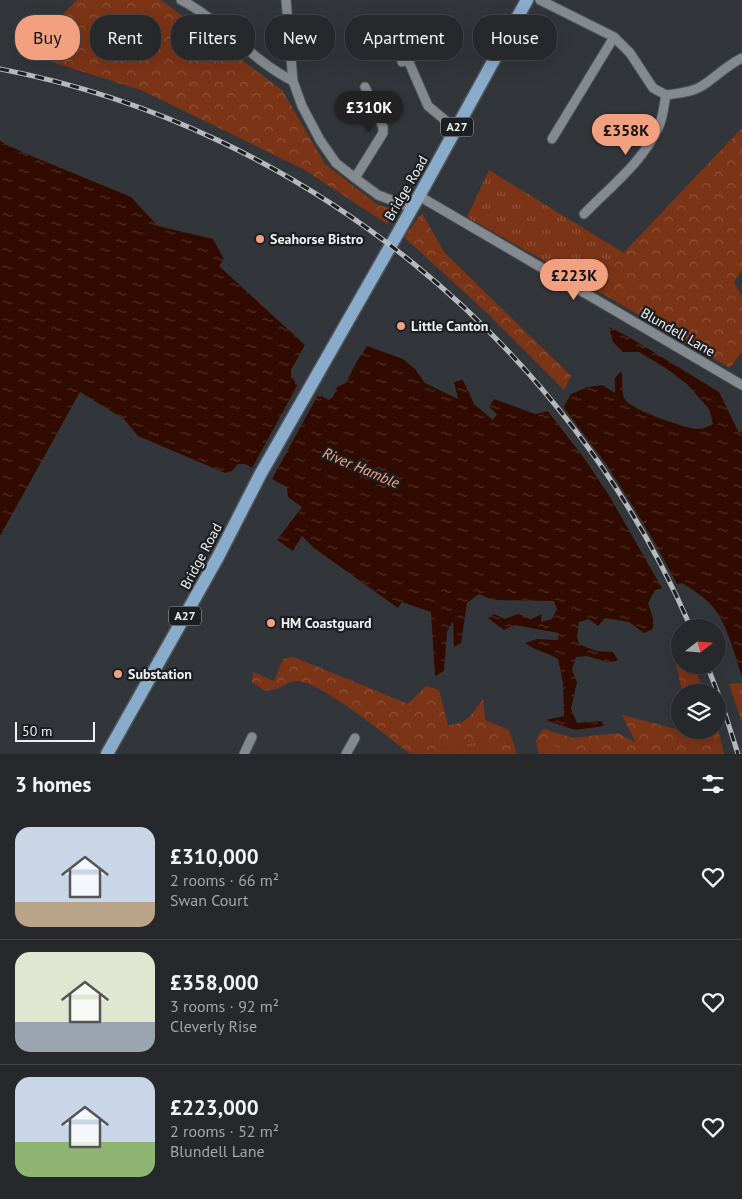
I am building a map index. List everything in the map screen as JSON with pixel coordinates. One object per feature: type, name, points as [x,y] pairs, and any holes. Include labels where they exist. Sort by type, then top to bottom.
[{"type":"main road","name":"Bridge Road","points":[[107,754],[218,557],[260,476],[419,196],[527,0]]},
{"type":"street","points":[[181,0],[200,10],[275,72],[293,80]]},
{"type":"street","points":[[286,0],[293,80],[302,106],[320,140],[336,163],[355,178],[378,195],[412,208]]},
{"type":"street","points":[[540,0],[614,37],[630,53],[653,88],[666,95],[692,91],[742,58]]},
{"type":"street","points":[[552,139],[614,37]]},
{"type":"street","points":[[409,60],[428,106],[456,129]]},
{"type":"street","points":[[355,178],[383,133],[383,128],[365,87]]},
{"type":"street","points":[[584,214],[642,155],[660,124],[666,95]]},
{"type":"street","name":"Blundell Lane","points":[[419,196],[742,385]]},
{"type":"street","points":[[244,754],[252,738]]},
{"type":"street","points":[[346,754],[356,738]]},
{"type":"green space","points":[[77,0],[161,0],[181,15],[171,15],[171,60],[242,60],[282,90],[325,164],[378,205],[396,210],[387,224],[303,169],[141,90],[45,60],[80,60],[80,15],[62,15]]},
{"type":"green space","points":[[742,128],[742,270],[734,282],[742,297],[742,351],[730,368],[591,287]]},
{"type":"green space","points":[[489,170],[624,253],[591,287],[467,217]]},
{"type":"green space","points":[[422,213],[444,252],[571,376],[564,390],[486,312],[404,237]]},
{"type":"green space","points":[[294,657],[408,704],[426,686],[439,690],[448,725],[465,720],[473,713],[483,699],[485,720],[509,730],[517,754],[485,754],[486,741],[409,753],[354,711],[322,690],[294,681],[276,689],[265,691],[252,682],[253,672],[274,681],[283,659]]},
{"type":"green space","points":[[678,674],[697,674],[701,684],[680,684]]},
{"type":"green space","points":[[742,683],[742,723],[729,684]]},
{"type":"green space","points":[[622,715],[671,728],[671,739],[720,739],[724,754],[578,754],[536,740],[543,729],[573,738],[618,733],[636,743]]},
{"type":"green space","points":[[536,740],[578,754],[539,754]]},
{"type":"green space","points":[[486,741],[485,754],[409,754],[409,753]]},
{"type":"water","name":"River Hamble","points":[[0,141],[131,197],[158,226],[213,239],[224,259],[219,266],[305,345],[291,370],[291,377],[295,384],[320,397],[329,400],[333,397],[337,387],[346,383],[367,346],[403,359],[415,369],[425,383],[458,399],[454,382],[463,380],[474,404],[493,420],[497,414],[489,407],[494,399],[535,414],[563,408],[571,394],[588,387],[602,385],[615,393],[615,378],[621,371],[623,395],[631,405],[683,426],[698,429],[713,424],[709,409],[687,384],[639,352],[623,352],[613,342],[609,327],[629,337],[719,392],[739,433],[742,431],[742,676],[726,629],[726,619],[721,619],[706,600],[682,583],[655,590],[648,603],[653,618],[653,629],[644,633],[629,622],[605,618],[598,626],[589,619],[579,622],[577,636],[579,644],[596,651],[613,652],[618,660],[611,663],[587,656],[576,657],[572,670],[577,682],[571,709],[577,723],[601,721],[604,726],[575,730],[546,720],[564,716],[563,683],[558,659],[525,643],[537,639],[558,640],[559,633],[514,625],[504,630],[488,618],[494,614],[505,619],[518,614],[531,619],[542,614],[541,622],[552,619],[557,609],[554,601],[493,600],[479,594],[467,603],[461,643],[454,647],[453,621],[447,632],[444,671],[435,676],[431,612],[402,602],[398,608],[314,548],[302,536],[293,551],[277,540],[302,507],[288,497],[287,488],[245,464],[238,464],[232,471],[225,473],[138,436],[124,419],[80,392],[0,536]]},
{"type":"pier","points":[[298,384],[318,395],[271,481],[251,470]]},
{"type":"pier","points":[[562,405],[606,464],[631,503],[678,586],[663,590],[610,497],[584,458],[546,409]]},
{"type":"railway","points":[[0,69],[112,98],[219,141],[320,196],[414,264],[499,342],[574,429],[639,525],[686,619]]},
{"type":"railway","points":[[710,674],[738,754]]},
{"type":"place","name":"Seahorse Bistro","points":[[260,239]]},
{"type":"place","name":"Little Canton","points":[[401,326]]},
{"type":"place","name":"HM Coastguard","points":[[271,623]]},
{"type":"place","name":"Substation","points":[[118,674]]}]
